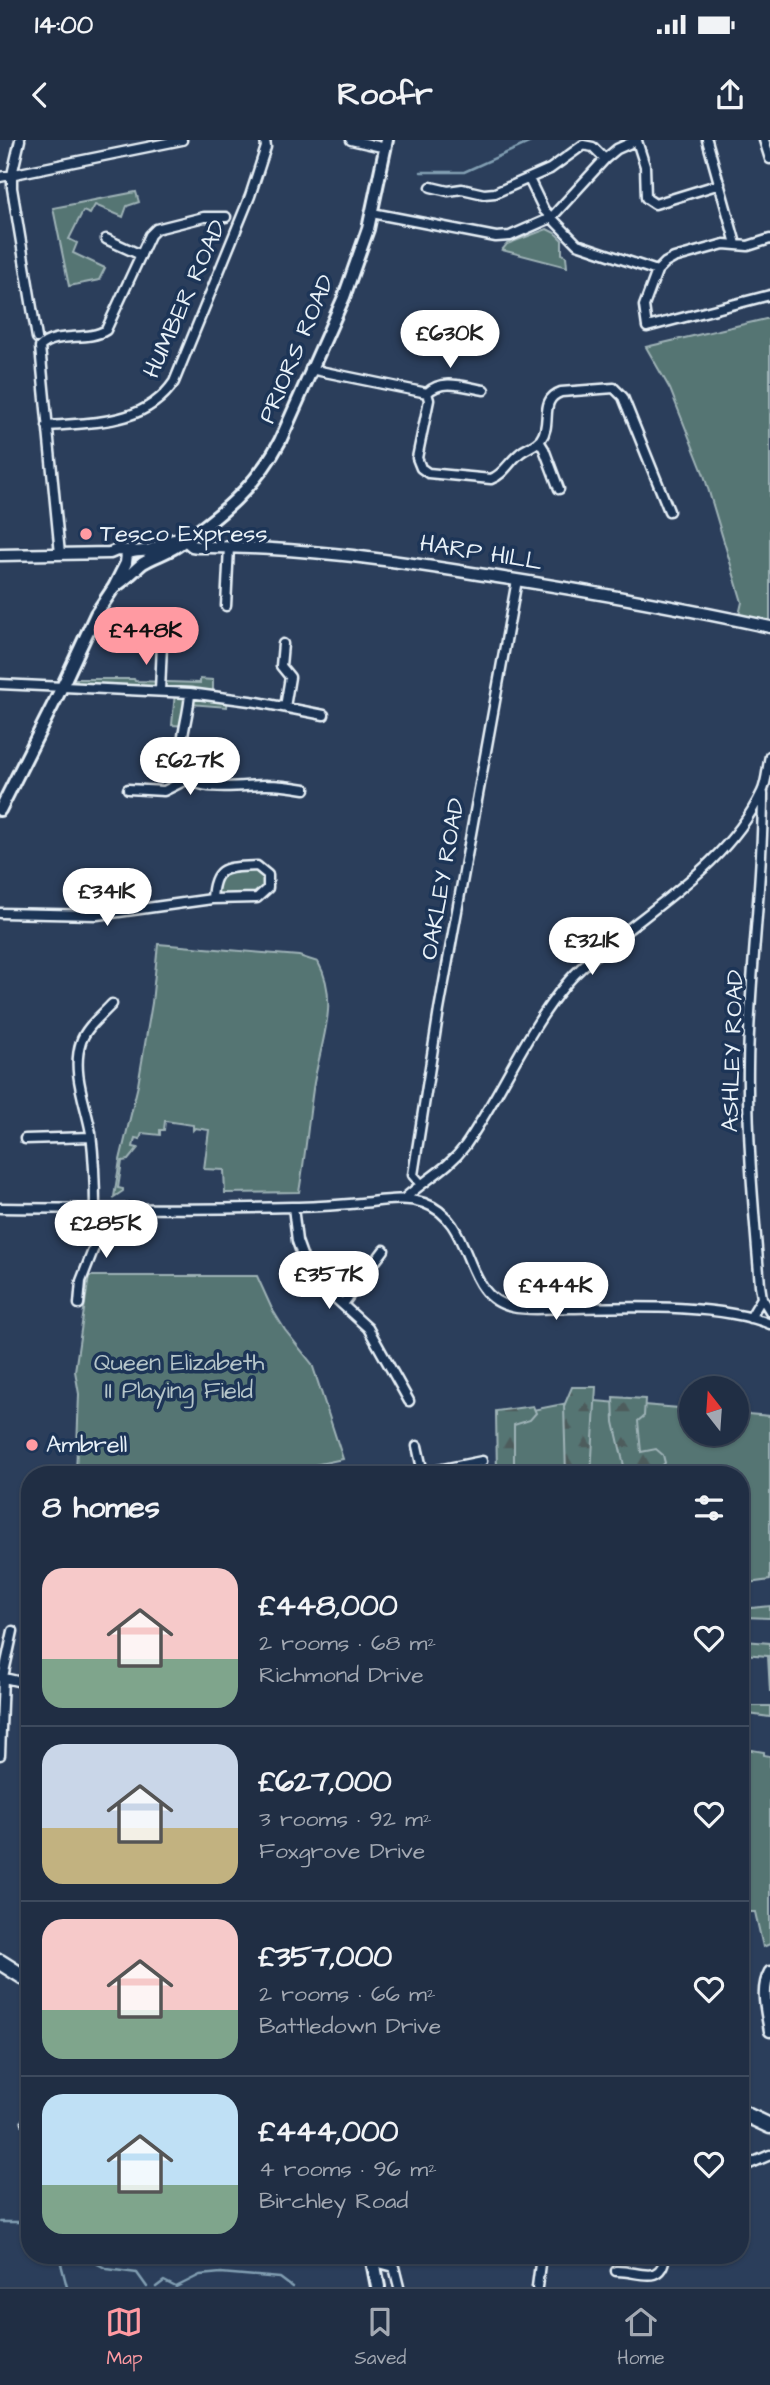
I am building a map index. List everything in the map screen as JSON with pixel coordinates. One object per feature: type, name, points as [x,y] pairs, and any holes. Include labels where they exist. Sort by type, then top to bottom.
[{"type":"highway","points":[[0,1962],[21,1975]]},
{"type":"highway","points":[[749,2116],[770,2126]]},
{"type":"main road","name":"PRIORS ROAD","points":[[132,564],[177,546],[231,506],[259,476],[280,442],[344,297],[372,213],[386,144]]},
{"type":"main road","name":"PRIORS ROAD","points":[[135,551],[149,550],[174,538],[184,539]]},
{"type":"main road","points":[[0,809],[96,614],[132,564],[142,556],[135,551]]},
{"type":"main road","points":[[376,2264],[378,2287]]},
{"type":"street","points":[[20,140],[12,175],[12,188],[37,338]]},
{"type":"street","points":[[0,177],[182,140]]},
{"type":"street","name":"HUMBER ROAD","points":[[47,426],[128,417],[150,408],[169,389],[250,195],[266,147],[265,140]]},
{"type":"street","points":[[351,140],[386,144]]},
{"type":"street","points":[[372,213],[496,237],[510,236],[551,218],[605,159],[637,140],[645,166],[646,198],[651,202],[655,204],[720,184]]},
{"type":"street","points":[[707,140],[736,244]]},
{"type":"street","points":[[764,140],[770,159]]},
{"type":"street","points":[[432,187],[449,191],[462,189],[484,194],[495,193],[561,162],[583,145],[593,148],[605,159]]},
{"type":"street","points":[[529,179],[544,210],[577,244],[657,271]]},
{"type":"street","points":[[60,554],[39,350],[47,342],[97,335],[106,330],[150,234],[159,227],[204,217],[226,217]]},
{"type":"street","points":[[106,239],[141,255]]},
{"type":"street","points":[[770,239],[748,246],[723,244],[664,263],[657,271],[644,306],[648,327],[770,295]]},
{"type":"street","points":[[310,369],[427,393],[436,386],[446,384],[484,390]]},
{"type":"street","points":[[427,393],[429,400],[417,458],[421,468],[428,473],[495,478],[517,455],[539,441],[544,432],[548,402],[554,395],[561,392],[614,388],[623,397],[669,511]]},
{"type":"street","points":[[539,441],[559,489]]},
{"type":"street","name":"HARP HILL","points":[[184,539],[191,546],[198,547],[382,559],[682,607],[770,627]]},
{"type":"street","points":[[226,606],[229,547]]},
{"type":"street","points":[[0,555],[135,551]]},
{"type":"street","points":[[110,553],[132,564]]},
{"type":"street","name":"OAKLEY ROAD","points":[[420,1183],[414,1175],[439,1010],[517,580]]},
{"type":"street","points":[[283,644],[281,666],[290,677],[285,707]]},
{"type":"street","points":[[160,691],[162,645]]},
{"type":"street","points":[[0,684],[190,693],[324,715]]},
{"type":"street","points":[[190,693],[180,765],[188,779],[199,785],[210,786],[269,785],[306,789]]},
{"type":"street","points":[[404,1199],[420,1183],[444,1169],[465,1146],[537,1026],[573,975],[709,865],[725,847],[749,816],[762,791],[770,756]]},
{"type":"street","points":[[128,789],[164,791],[188,779]]},
{"type":"street","points":[[294,788],[294,799]]},
{"type":"street","name":"ASHLEY ROAD","points":[[762,791],[748,1065],[749,1148],[762,1298],[770,1311]]},
{"type":"street","points":[[749,816],[762,819]]},
{"type":"street","points":[[0,913],[97,915],[212,899],[260,897],[268,888],[268,875],[257,866],[222,870],[215,877],[212,899]]},
{"type":"street","points":[[95,1209],[91,1137],[87,1110],[79,1085],[79,1050],[86,1032],[112,1004]]},
{"type":"street","points":[[25,1139],[91,1137]]},
{"type":"street","points":[[0,1208],[293,1207],[404,1199],[427,1204],[446,1216],[458,1231],[482,1286],[504,1305],[522,1308],[626,1307],[691,1310],[750,1318],[770,1324]]},
{"type":"street","points":[[293,1207],[297,1241],[307,1269],[375,1337],[409,1401]]},
{"type":"street","points":[[79,1304],[81,1281],[109,1209]]},
{"type":"street","points":[[343,1304],[384,1250]]},
{"type":"street","points":[[750,1318],[762,1298]]},
{"type":"street","points":[[417,1446],[421,1466]]},
{"type":"street","points":[[459,1466],[482,1461]]},
{"type":"street","points":[[0,1755],[1,1677],[13,1632]]},
{"type":"street","points":[[1,1677],[21,1682]]},
{"type":"street","points":[[770,1972],[765,1995],[770,2031]]},
{"type":"street","points":[[749,2164],[770,2155]]},
{"type":"street","points":[[383,2264],[396,2268],[399,2287]]},
{"type":"street","points":[[537,2287],[540,2264]]},
{"type":"street","points":[[616,2271],[656,2274],[663,2264]]},
{"type":"green space","points":[[136,192],[139,202],[127,206],[123,217],[95,205],[90,214],[83,211],[69,239],[77,243],[73,253],[105,268],[99,280],[69,286],[53,208]]},
{"type":"green space","points":[[547,229],[562,240],[562,254],[566,256],[567,267],[502,250],[507,244]]},
{"type":"green space","points":[[770,318],[770,621],[739,615],[742,602],[704,475],[670,389],[646,347]]},
{"type":"green space","points":[[66,679],[200,683],[200,679],[213,680],[213,695],[228,698],[227,707],[190,704],[186,726],[172,725],[175,692],[62,687]]},
{"type":"green space","points":[[257,866],[268,875],[263,895],[212,899],[217,874]]},
{"type":"green space","points":[[158,944],[299,956],[318,962],[325,977],[328,1009],[313,1089],[299,1192],[225,1193],[224,1170],[204,1169],[209,1130],[193,1130],[193,1125],[165,1121],[160,1135],[142,1133],[140,1139],[135,1138],[133,1147],[138,1148],[128,1160],[122,1161],[118,1188],[123,1191],[114,1197],[138,1085],[152,1003]]},
{"type":"green space","name":"Queen Elizabeth II Playing Field","points":[[89,1276],[257,1276],[285,1330],[312,1364],[343,1459],[309,1466],[76,1466],[79,1394],[75,1371]]},
{"type":"green space","points":[[572,1387],[596,1387],[592,1466],[566,1466],[564,1406]]},
{"type":"green space","points":[[613,1397],[645,1399],[644,1416],[638,1421],[641,1452],[656,1449],[663,1455],[665,1463],[662,1466],[624,1466],[614,1422]]},
{"type":"green space","points":[[583,1400],[679,1408],[679,1446],[749,1446],[749,1414],[770,1416],[770,1580],[749,1583],[749,1466],[497,1466],[497,1417]]},
{"type":"green space","points":[[533,1406],[536,1413],[530,1420],[514,1425],[514,1466],[497,1466],[496,1411]]},
{"type":"green space","points":[[770,1606],[770,1618],[749,1617],[749,1608]]},
{"type":"green space","points":[[749,1641],[770,1643],[770,1692],[768,1656],[749,1655]]},
{"type":"green space","points":[[749,1706],[770,1706],[770,1717],[749,1714]]},
{"type":"green space","points":[[749,1750],[770,1756],[770,1944],[763,1947],[755,1912],[749,1912]]},
{"type":"waterway","points":[[421,172],[464,172],[535,140]]},
{"type":"waterway","points":[[0,2222],[21,2222]]},
{"type":"waterway","points":[[61,2264],[67,2287]]},
{"type":"waterway","points":[[98,2264],[107,2269],[137,2273],[147,2287]]},
{"type":"waterway","points":[[156,2287],[164,2281],[176,2287],[200,2275],[221,2273],[280,2278],[292,2287]]},
{"type":"place","name":"Tesco Express","points":[[86,534]]},
{"type":"place","name":"Ambrell","points":[[32,1445]]}]
